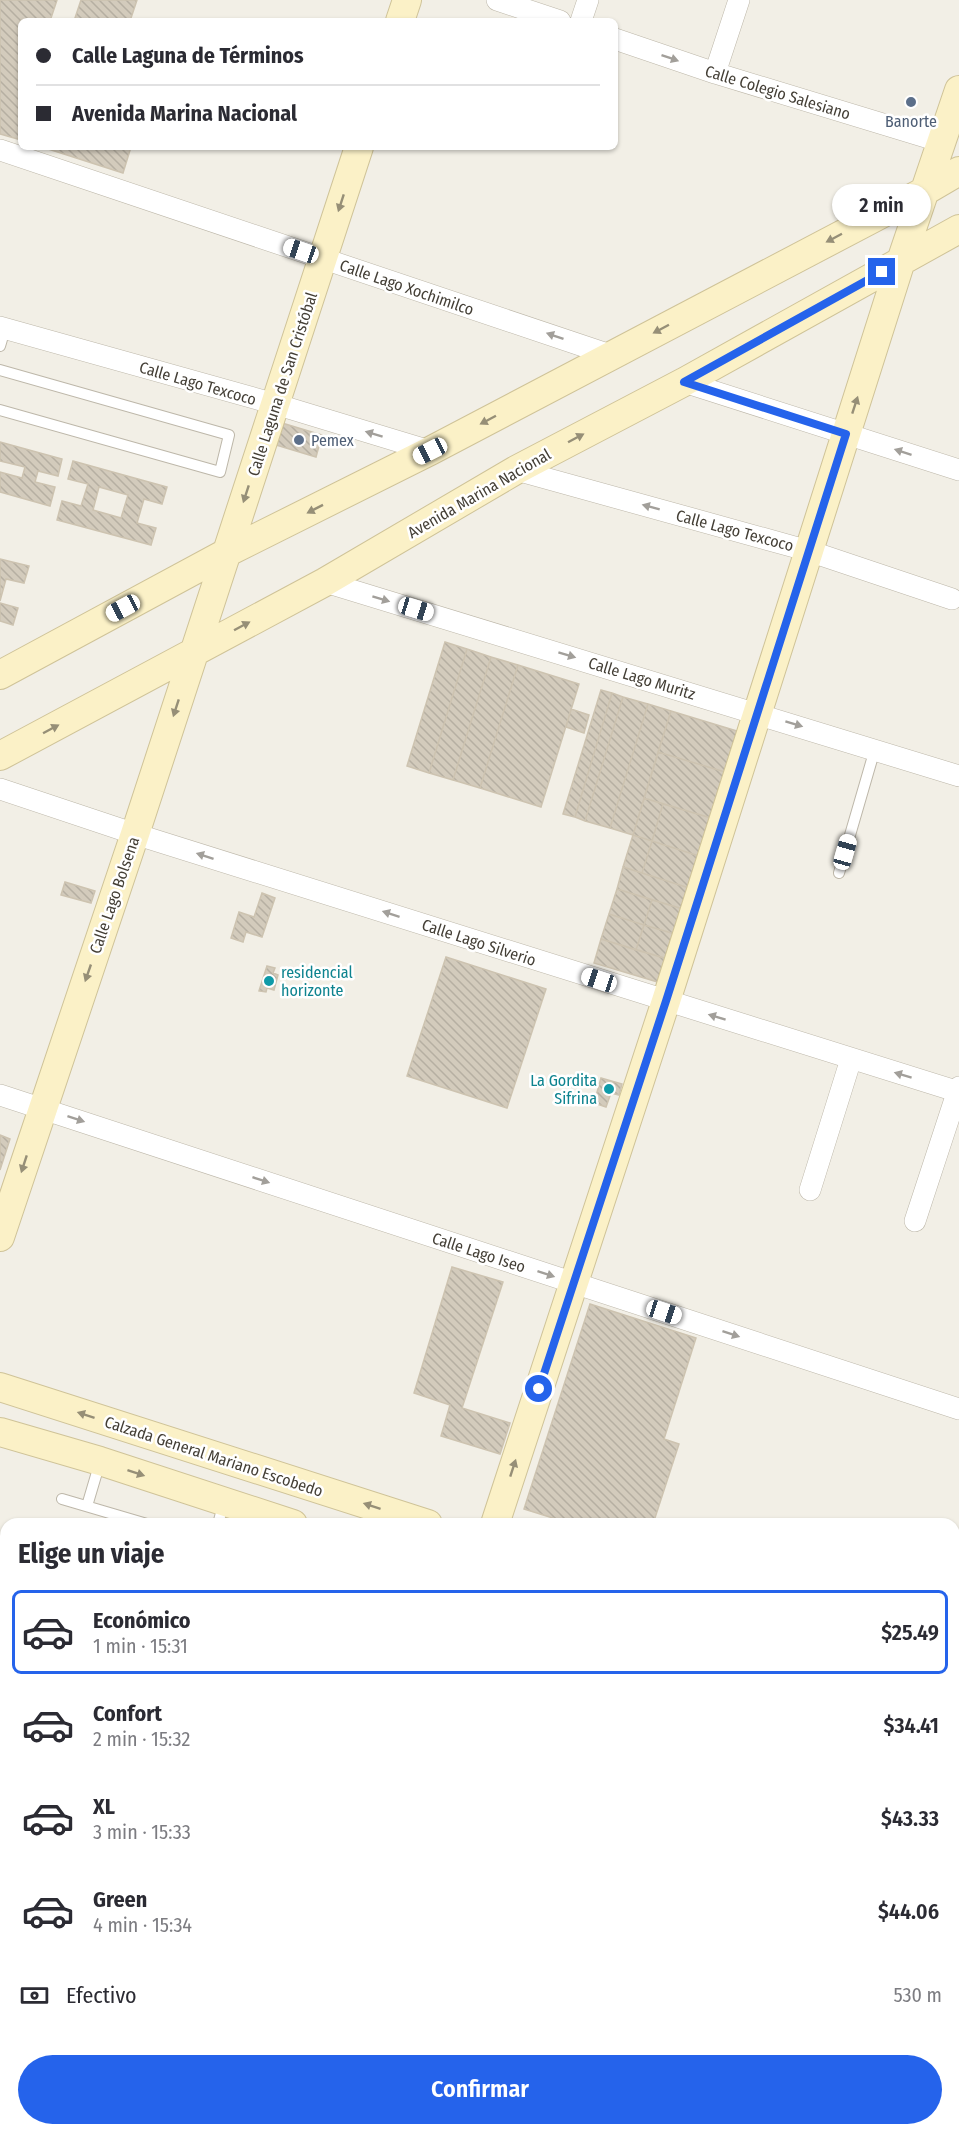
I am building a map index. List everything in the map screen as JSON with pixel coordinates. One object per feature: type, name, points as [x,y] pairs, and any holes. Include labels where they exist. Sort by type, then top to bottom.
[{"type":"main road","points":[[401,18],[406,0]]},
{"type":"main road","points":[[497,1518],[959,90]]},
{"type":"main road","name":"Calle Laguna de San Cristóbal","points":[[226,553],[358,150]]},
{"type":"main road","points":[[0,675],[226,553],[430,451],[959,171]]},
{"type":"main road","name":"Avenida Marina Nacional","points":[[0,756],[325,582],[516,470],[684,382],[959,230]]},
{"type":"main road","name":"Calle Lago Bolsena","points":[[0,1237],[226,553]]},
{"type":"main road","name":"Calzada General Mariano Escobedo","points":[[0,1387],[409,1518]]},
{"type":"main road","points":[[0,1432],[100,1461],[221,1513],[254,1518]]},
{"type":"street","points":[[497,0],[551,18]]},
{"type":"street","points":[[582,18],[588,0]]},
{"type":"street","points":[[715,73],[739,0]]},
{"type":"street","name":"Calle Colegio Salesiano","points":[[618,40],[715,73],[942,142]]},
{"type":"street","name":"Calle Lago Xochimilco","points":[[0,150],[610,355]]},
{"type":"street","name":"Calle Lago Texcoco","points":[[2,334],[275,404],[430,451]]},
{"type":"street","points":[[684,382],[959,470]]},
{"type":"street","name":"Calle Lago Texcoco","points":[[516,470],[809,551],[952,598]]},
{"type":"street","name":"Calle Lago Muritz","points":[[325,582],[959,776]]},
{"type":"street","name":"Calle Lago Silverio","points":[[0,789],[135,834],[666,1001],[958,1090]]},
{"type":"street","points":[[810,1190],[851,1059]]},
{"type":"street","points":[[915,1221],[958,1090]]},
{"type":"street","name":"Calle Lago Iseo","points":[[0,1095],[959,1409]]},
{"type":"lane","points":[[0,370],[229,435],[220,472],[0,410]]},
{"type":"lane","points":[[839,873],[875,749]]},
{"type":"lane","points":[[87,1506],[100,1461]]},
{"type":"lane","points":[[62,1499],[127,1518]]},
{"type":"building","points":[[0,0],[57,0],[51,18],[18,18],[18,139],[0,134]]},
{"type":"building","points":[[81,0],[137,0],[131,18],[75,18]]},
{"type":"building","points":[[51,150],[130,150],[123,173]]},
{"type":"building","name":"Pemex","points":[[282,423],[322,435],[316,457],[276,445]]},
{"type":"building","points":[[0,442],[62,459],[58,476],[38,471],[35,482],[55,487],[50,506],[0,492],[0,472],[22,478],[25,467],[0,461]]},
{"type":"building","points":[[73,461],[167,487],[162,504],[144,499],[137,523],[156,528],[151,545],[57,520],[62,501],[81,506],[88,484],[68,479]],"holes":[[[99,487],[128,495],[121,518],[93,510]]]},
{"type":"building","points":[[0,559],[29,566],[24,583],[6,579],[0,601]]},
{"type":"building","points":[[0,603],[18,608],[13,625],[0,621]]},
{"type":"building","points":[[445,642],[467,649],[429,773],[407,766]]},
{"type":"building","points":[[467,649],[491,657],[453,780],[429,773]]},
{"type":"building","points":[[491,657],[518,665],[480,788],[453,780]]},
{"type":"building","points":[[518,665],[579,684],[541,807],[480,788]]},
{"type":"building","points":[[601,690],[612,693],[575,817],[563,814]]},
{"type":"building","points":[[612,693],[623,697],[585,821],[575,817]]},
{"type":"building","points":[[623,697],[648,704],[610,828],[585,821]]},
{"type":"building","points":[[648,704],[671,711],[633,835],[610,828]]},
{"type":"building","points":[[571,709],[589,715],[584,733],[566,727]]},
{"type":"building","points":[[671,711],[737,731],[725,772],[658,752]]},
{"type":"building","points":[[658,752],[725,772],[711,818],[644,798]]},
{"type":"building","points":[[644,798],[663,804],[652,841],[633,835]]},
{"type":"building","points":[[663,804],[711,818],[699,856],[652,841]]},
{"type":"building","points":[[633,835],[652,841],[642,873],[623,867]]},
{"type":"building","points":[[652,841],[699,856],[689,888],[642,873]]},
{"type":"building","points":[[623,867],[689,888],[683,909],[617,889]]},
{"type":"building","points":[[65,882],[95,891],[91,903],[61,895]]},
{"type":"building","points":[[617,889],[652,900],[644,925],[609,914]]},
{"type":"building","points":[[262,893],[275,898],[262,937],[246,932],[243,942],[231,938],[239,912],[254,917]]},
{"type":"building","points":[[652,900],[683,909],[675,934],[644,925]]},
{"type":"building","points":[[609,914],[644,925],[636,950],[601,939]]},
{"type":"building","points":[[644,925],[675,934],[668,959],[636,950]]},
{"type":"building","points":[[601,939],[668,959],[661,983],[594,963]]},
{"type":"building","points":[[446,957],[546,989],[507,1108],[407,1076]]},
{"type":"building","name":"residencial horizonte","points":[[267,966],[275,968],[273,973],[278,975],[274,990],[267,988],[266,992],[259,991]]},
{"type":"building","name":"La Gordita Sifrina","points":[[601,1078],[622,1084],[619,1095],[611,1093],[606,1107],[594,1103]]},
{"type":"building","points":[[0,1135],[10,1139],[0,1170]]},
{"type":"building","points":[[452,1267],[503,1282],[462,1408],[510,1423],[500,1454],[441,1436],[450,1405],[414,1393]]},
{"type":"building","points":[[590,1304],[696,1338],[664,1439],[679,1444],[655,1518],[553,1518],[524,1509]]},
{"type":"place","name":"Banorte","points":[[911,102]]},
{"type":"place","name":"Pemex","points":[[299,440]]},
{"type":"place","name":"residencial horizonte","points":[[269,981]]},
{"type":"place","name":"La Gordita Sifrina","points":[[609,1089]]},
{"type":"route","points":[[539,1389],[666,1001],[846,434],[684,382],[882,272]]}]
